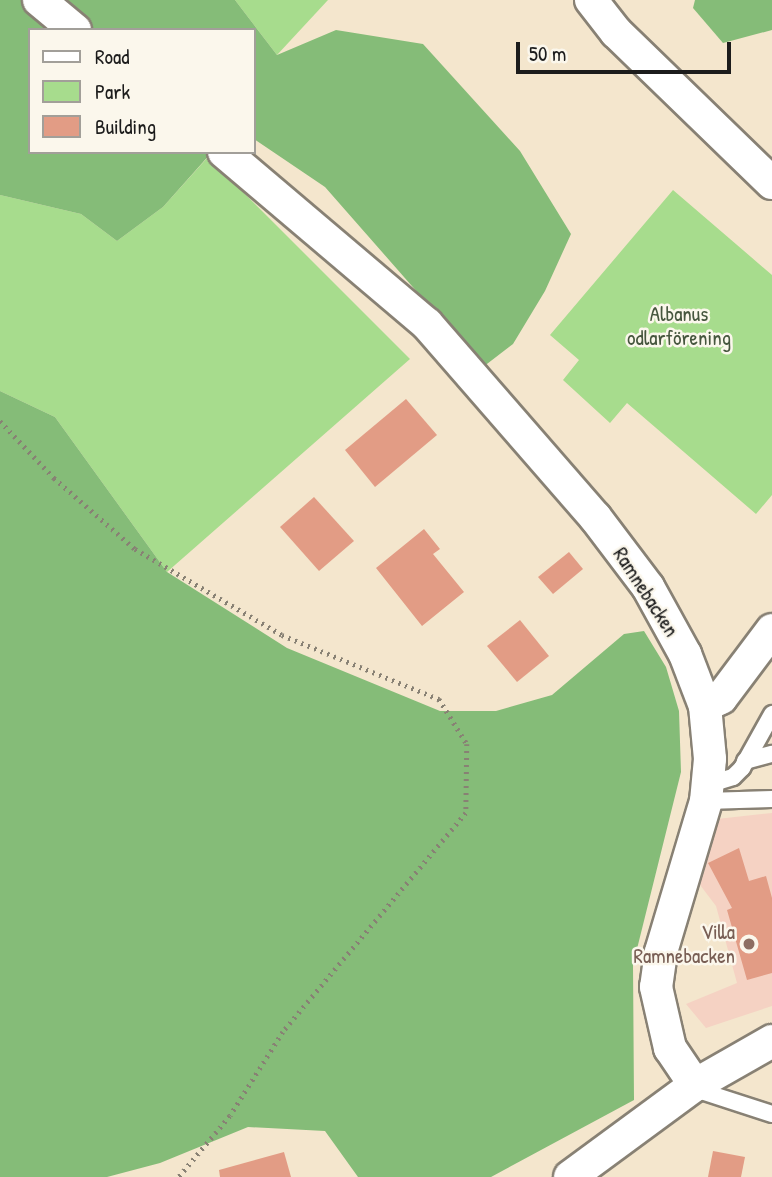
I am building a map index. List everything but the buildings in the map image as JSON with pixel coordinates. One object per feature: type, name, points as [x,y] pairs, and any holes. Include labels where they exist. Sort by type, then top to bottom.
[{"type":"street","points":[[39,0],[73,28]]},
{"type":"street","points":[[592,0],[616,32],[772,183]]},
{"type":"street","name":"Ramnebacken","points":[[226,154],[427,324],[595,517],[648,587],[685,654],[705,706],[708,792],[661,952],[656,987],[670,1048],[695,1085]]},
{"type":"street","points":[[705,706],[721,698],[772,630]]},
{"type":"street","points":[[570,1177],[695,1085],[772,1041]]},
{"type":"lane","points":[[708,792],[733,777],[772,714]]},
{"type":"lane","points":[[745,761],[772,754]]},
{"type":"lane","points":[[708,792],[772,799]]},
{"type":"lane","points":[[695,1085],[701,1091],[772,1114]]},
{"type":"path","points":[[0,421],[54,478],[135,550],[282,635],[439,699],[467,744],[466,813],[284,1032],[230,1116],[179,1177]]},
{"type":"shaded area","name":"Villa Ramnebacken","points":[[772,813],[772,1006],[706,1028],[686,1004],[737,983],[716,906],[694,877],[717,819]]},
{"type":"green space","points":[[0,0],[235,0],[277,55],[336,30],[423,44],[520,151],[571,234],[545,291],[513,344],[483,367],[325,187],[256,140],[256,28],[28,28],[28,154],[210,154],[163,207],[117,241],[81,214],[0,195]]},
{"type":"green space","points":[[235,0],[328,0],[277,55]]},
{"type":"green space","points":[[695,0],[772,0],[772,30],[723,43],[693,8]]},
{"type":"green space","points":[[208,157],[410,359],[167,572],[55,417],[0,391],[0,195],[81,214],[117,241],[163,207]]},
{"type":"green space","name":"Albanus odlarförening","points":[[673,190],[772,275],[772,495],[756,514],[627,403],[610,423],[563,380],[579,360],[550,335]]},
{"type":"green space","points":[[0,391],[55,417],[167,572],[287,648],[440,711],[496,711],[552,695],[624,634],[644,631],[666,667],[679,711],[681,772],[633,965],[634,1100],[491,1177],[358,1177],[325,1131],[248,1127],[160,1163],[107,1177],[0,1177]]},
{"type":"place","name":"Villa Ramnebacken","points":[[749,944]]}]
